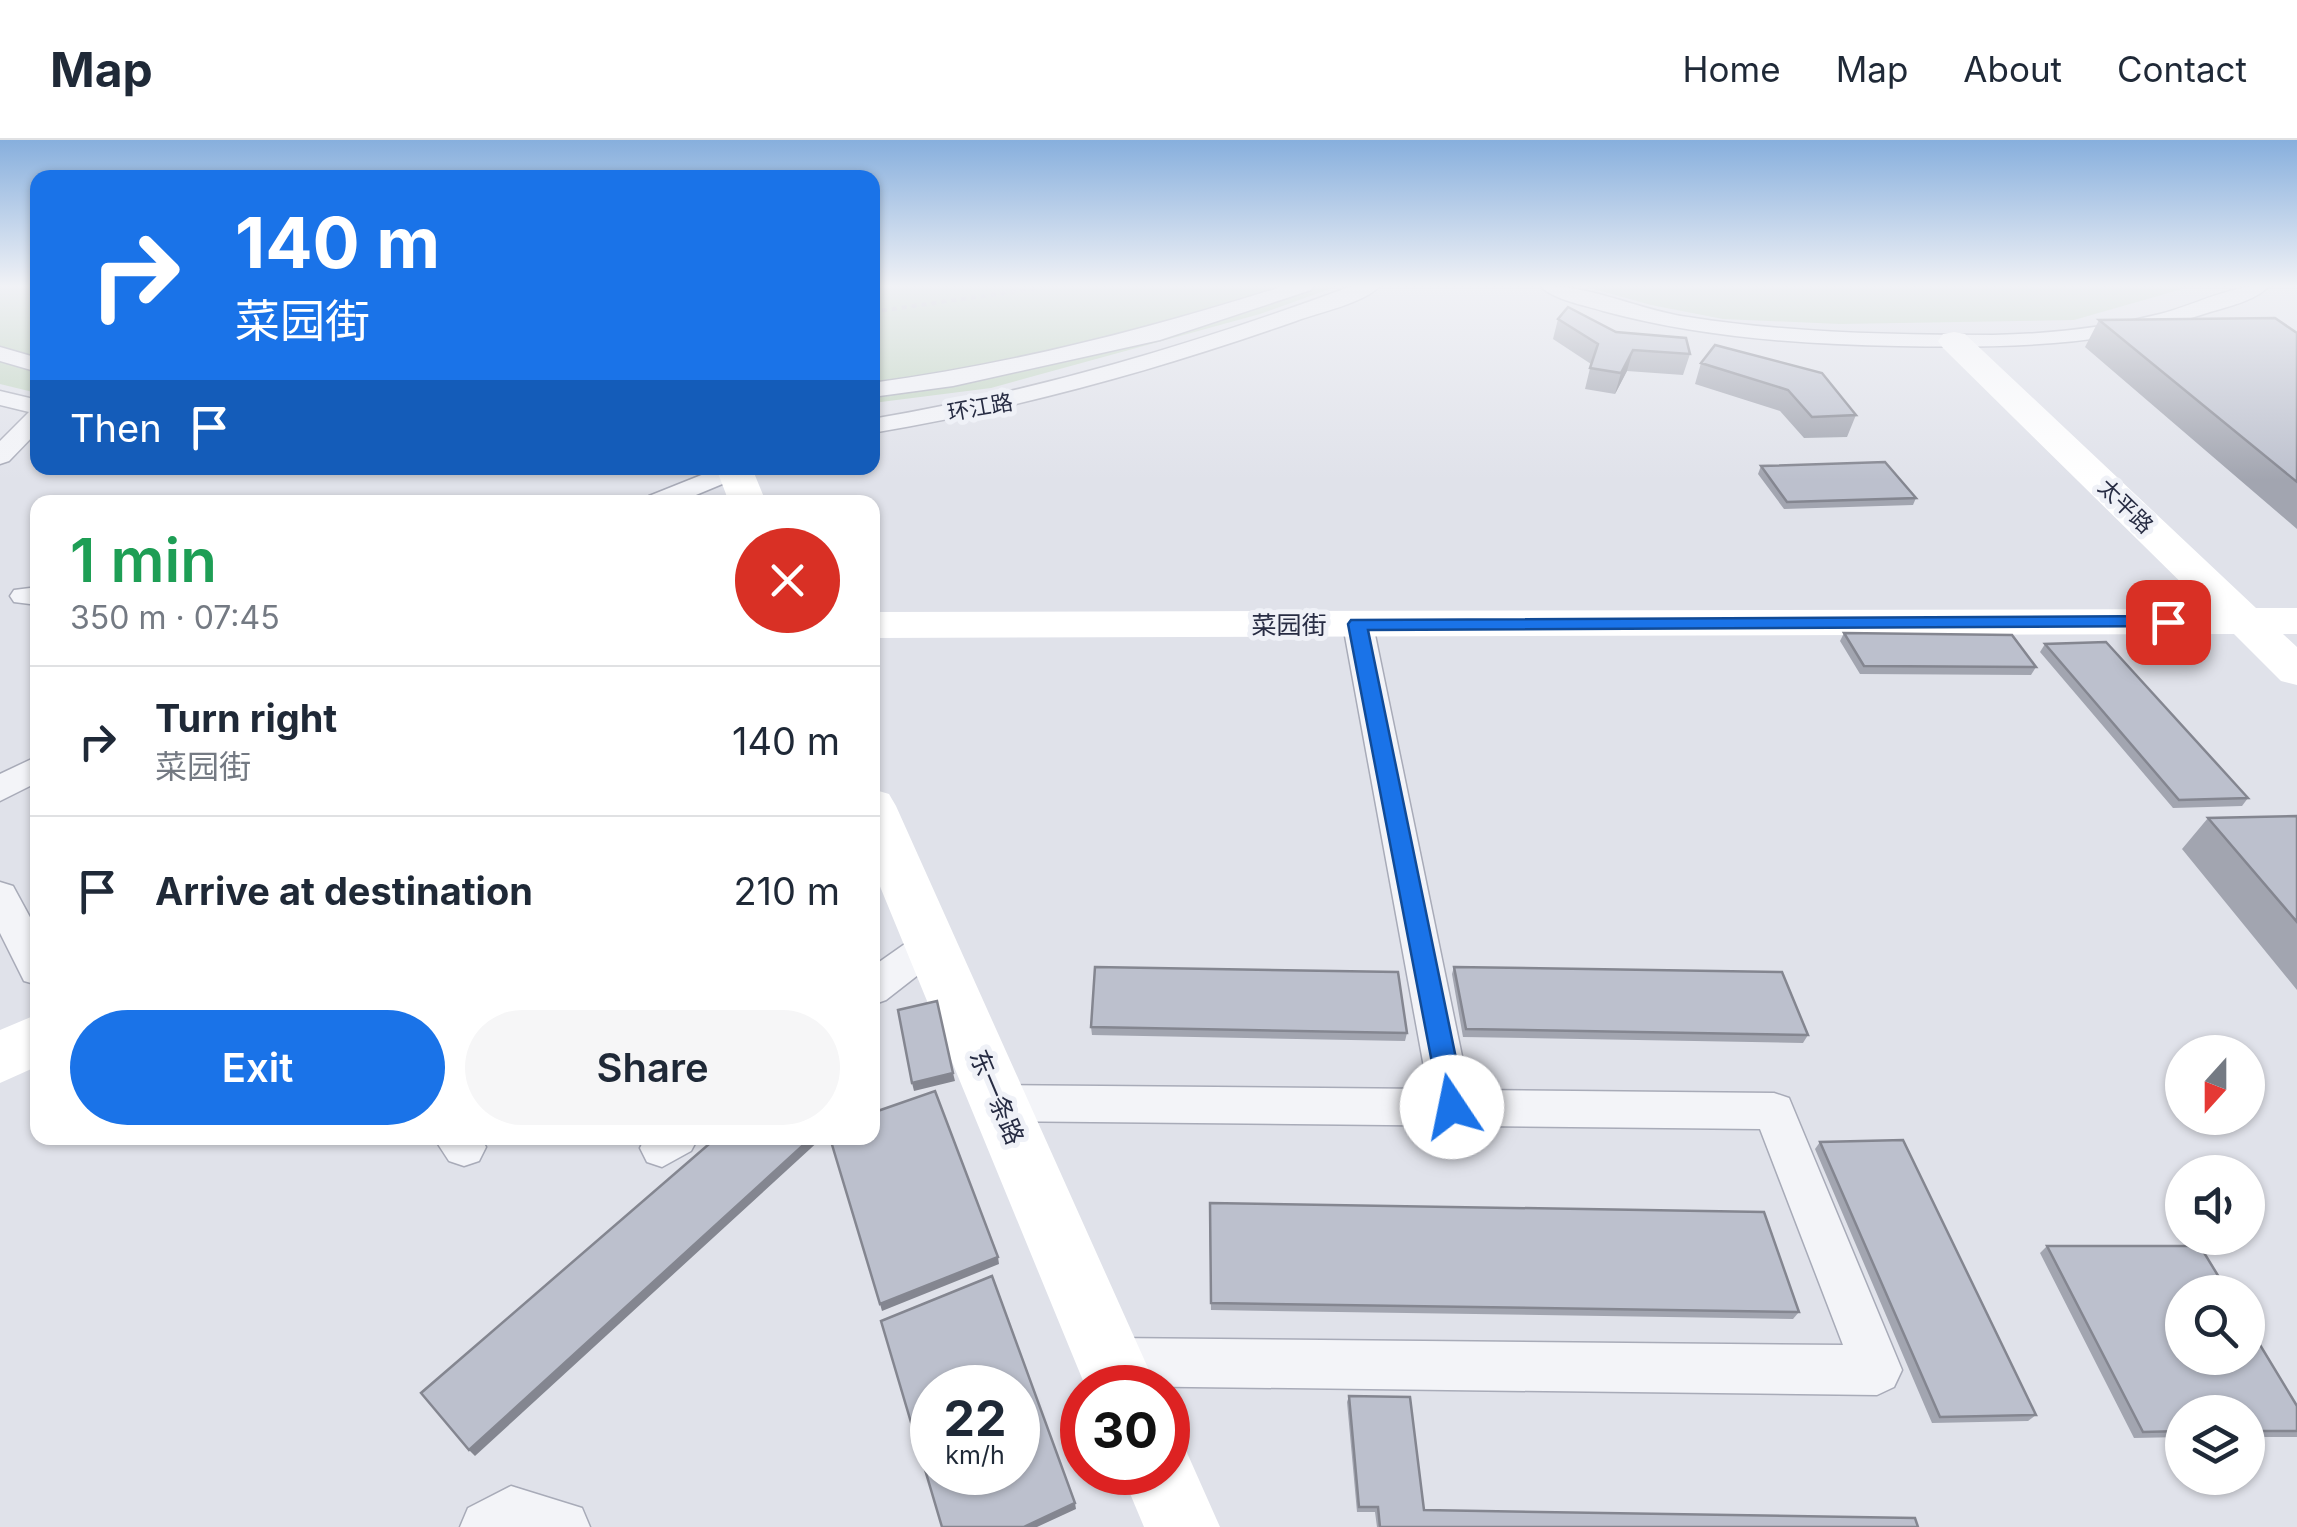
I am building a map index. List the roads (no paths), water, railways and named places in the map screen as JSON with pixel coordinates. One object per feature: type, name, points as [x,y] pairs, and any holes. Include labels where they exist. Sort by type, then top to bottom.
[{"type":"street","points":[[880,389],[953,379],[1080,351]]},
{"type":"street","name":"环江路","points":[[880,425],[1022,399],[1192,351]]},
{"type":"street","name":"太平路","points":[[1979,351],[2280,625],[2297,671]]},
{"type":"street","points":[[0,354],[30,363]]},
{"type":"street","points":[[0,398],[30,406]]},
{"type":"street","points":[[0,456],[30,424]]},
{"type":"street","points":[[684,495],[739,480]]},
{"type":"street","points":[[1358,624],[1452,1107]]},
{"type":"street","name":"菜园街","points":[[880,625],[2280,625]]},
{"type":"street","points":[[0,788],[30,771]]},
{"type":"street","name":"东一条路","points":[[880,824],[1112,1365]]},
{"type":"street","points":[[0,896],[30,954]]},
{"type":"street","points":[[880,983],[932,944]]},
{"type":"street","points":[[0,1058],[30,1042]]},
{"type":"street","points":[[1000,1102],[1774,1111],[1878,1370],[1190,1375]]},
{"type":"street","points":[[1168,1495],[1182,1527]]},
{"type":"street","points":[[487,1527],[511,1512],[563,1527]]}]
